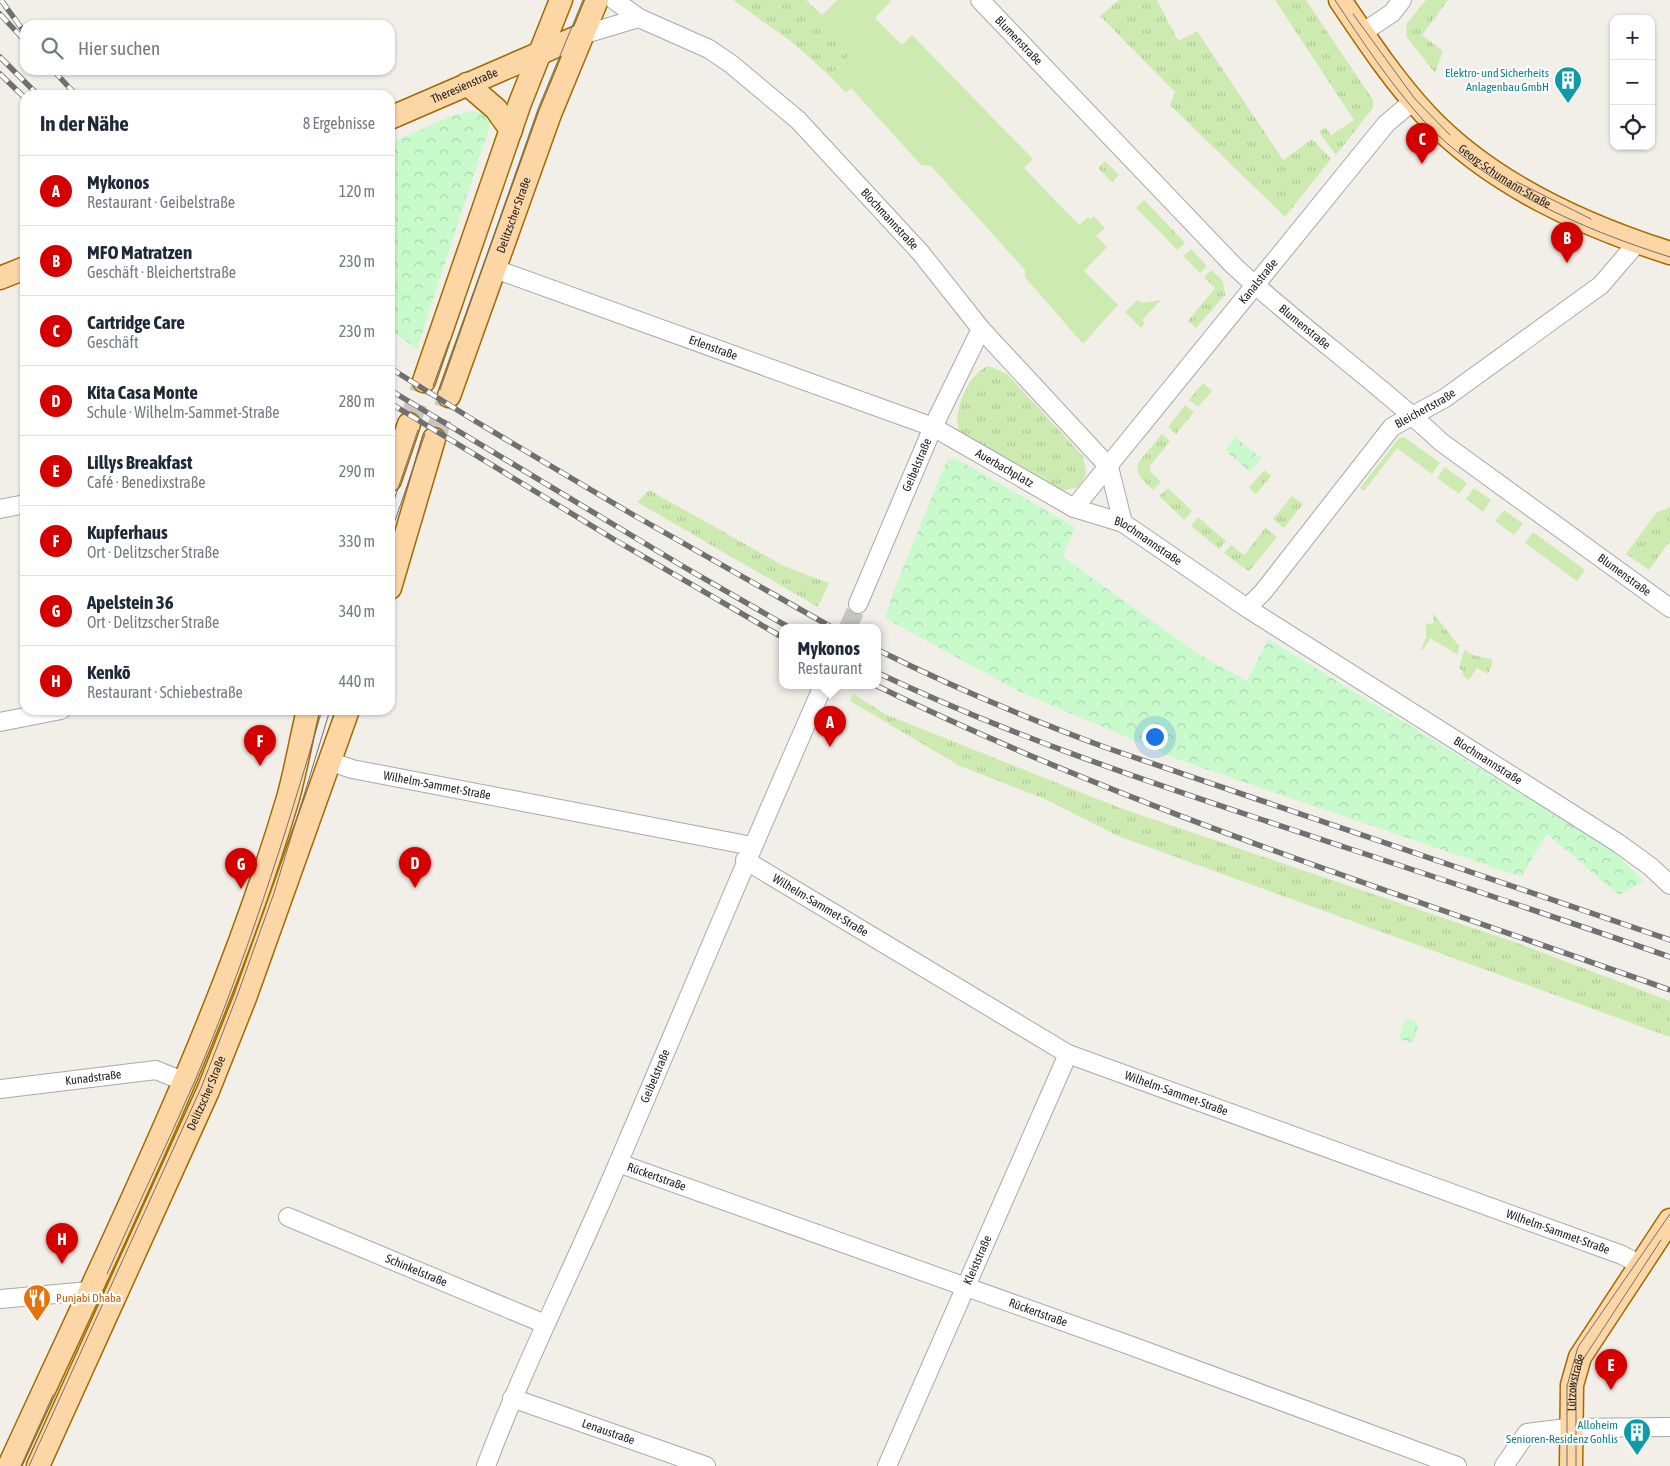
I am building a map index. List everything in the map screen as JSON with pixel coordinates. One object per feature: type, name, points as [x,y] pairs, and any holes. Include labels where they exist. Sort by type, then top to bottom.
[{"type":"main road","points":[[424,381],[510,130],[561,0]]},
{"type":"main road","name":"Delitzscher Straße","points":[[449,396],[550,114],[597,0]]},
{"type":"main road","name":"Georg-Schumann-Straße","points":[[1340,0],[1362,33],[1413,101],[1456,145],[1491,172],[1553,206],[1637,242],[1670,253]]},
{"type":"main road","points":[[539,52],[582,35]]},
{"type":"main road","name":"Theresienstraße","points":[[395,116],[539,52]]},
{"type":"main road","points":[[467,84],[496,109],[510,130]]},
{"type":"main road","points":[[0,278],[20,270]]},
{"type":"main road","points":[[395,465],[409,424]]},
{"type":"main road","points":[[395,571],[434,439]]},
{"type":"main road","name":"Delitzscher Straße","points":[[9,1466],[185,1082],[259,887],[288,796],[307,715]]},
{"type":"main road","name":"Delitzscher Straße","points":[[38,1466],[208,1091],[245,998],[346,715]]},
{"type":"main road","name":"Lützowstraße","points":[[1571,1428],[1572,1385],[1580,1357],[1639,1264],[1670,1220]]},
{"type":"main road","points":[[1571,1428],[1572,1466]]},
{"type":"street","name":"Blochmannstraße","points":[[614,0],[639,18],[709,49],[731,64],[798,120],[920,252],[981,328],[1109,467],[1123,523],[1247,608],[1618,844],[1651,867],[1670,885]]},
{"type":"street","name":"Blumenstraße","points":[[980,0],[1255,286],[1413,415],[1441,442],[1670,608]]},
{"type":"street","points":[[1362,33],[1392,13],[1402,0]]},
{"type":"street","points":[[582,35],[639,18]]},
{"type":"street","name":"Kanalstraße","points":[[1109,467],[1386,124],[1413,101]]},
{"type":"street","name":"Bleichertstraße","points":[[1247,608],[1263,592],[1392,427],[1445,398],[1601,285],[1637,242]]},
{"type":"street","name":"Erlenstraße","points":[[495,269],[933,427]]},
{"type":"street","name":"Geibelstraße","points":[[858,604],[933,427],[981,328]]},
{"type":"street","name":"Auerbachplatz","points":[[933,427],[1074,508],[1123,523]]},
{"type":"street","points":[[1074,508],[1109,467]]},
{"type":"street","points":[[0,509],[20,505]]},
{"type":"street","name":"Geibelstraße","points":[[486,1466],[512,1398],[618,1163],[749,854],[822,689]]},
{"type":"street","points":[[0,722],[36,715]]},
{"type":"street","name":"Wilhelm-Sammet-Straße","points":[[329,761],[352,770],[749,854],[910,961],[1068,1054],[1496,1208],[1622,1255],[1639,1264]]},
{"type":"street","name":"Kleiststraße","points":[[888,1466],[1068,1054]]},
{"type":"street","name":"Kunadstraße","points":[[0,1089],[156,1070],[185,1082]]},
{"type":"street","name":"Rückertstraße","points":[[618,1163],[967,1286],[1457,1466]]},
{"type":"street","name":"Schinkelstraße","points":[[288,1217],[545,1324]]},
{"type":"street","points":[[0,1299],[89,1291]]},
{"type":"street","name":"Lenaustraße","points":[[512,1398],[706,1466]]},
{"type":"street","points":[[1571,1428],[1670,1428]]},
{"type":"street","name":"Lützowstraße","points":[[1504,1466],[1527,1433],[1571,1428]]},
{"type":"green space","points":[[733,0],[806,0],[857,48],[830,76],[793,43]]},
{"type":"green space","points":[[837,0],[891,1],[875,18],[902,45],[912,35],[1033,159],[1024,168],[1079,225],[1088,217],[1090,219],[1094,216],[1105,228],[1096,236],[1107,247],[1084,271],[1118,305],[1083,344],[1025,277],[1025,270],[931,166],[921,165],[851,88],[846,93],[830,76],[857,48],[822,15]]},
{"type":"green space","points":[[1119,0],[1157,0],[1178,41],[1197,31],[1283,160],[1312,139],[1331,159],[1285,217],[1170,105],[1175,92],[1100,16]]},
{"type":"green space","points":[[1275,0],[1306,0],[1373,100],[1373,108],[1336,155],[1319,132],[1325,127],[1331,135],[1354,120]]},
{"type":"green space","points":[[1426,0],[1448,0],[1422,35],[1443,51],[1435,73],[1406,36],[1407,23]]},
{"type":"green space","points":[[473,111],[483,113],[491,122],[417,349],[395,334],[395,141],[451,116]]},
{"type":"green space","points":[[1105,161],[1119,175],[1112,182],[1098,168]]},
{"type":"green space","points":[[1144,200],[1169,226],[1161,233],[1136,208]]},
{"type":"green space","points":[[1169,226],[1185,243],[1177,250],[1161,233]]},
{"type":"green space","points":[[1191,249],[1207,266],[1200,273],[1183,256]]},
{"type":"green space","points":[[1211,270],[1223,281],[1225,295],[1196,328],[1188,321],[1215,288],[1204,277]]},
{"type":"green space","points":[[1137,300],[1141,303],[1161,300],[1142,320],[1145,323],[1141,328],[1125,312]]},
{"type":"green space","points":[[989,366],[1007,374],[1083,456],[1086,474],[1079,487],[1060,491],[960,433],[958,416],[963,395],[975,376]]},
{"type":"green space","points":[[1203,383],[1212,391],[1198,407],[1189,400]]},
{"type":"green space","points":[[1185,405],[1194,412],[1176,434],[1168,427]]},
{"type":"green space","points":[[1162,434],[1170,441],[1150,466],[1150,471],[1161,482],[1153,490],[1139,475],[1137,467],[1138,463]]},
{"type":"green space","points":[[1235,437],[1261,458],[1250,472],[1225,450]]},
{"type":"green space","points":[[1404,437],[1440,463],[1432,474],[1397,448],[1364,491],[1360,488],[1399,438]]},
{"type":"green space","points":[[955,458],[1075,527],[1063,557],[1197,653],[1247,681],[1268,639],[1610,848],[1644,881],[1619,895],[1547,834],[1521,877],[1162,754],[1162,752],[1020,692],[885,618],[894,590],[947,460]]},
{"type":"green space","points":[[1445,467],[1467,483],[1459,494],[1437,478]]},
{"type":"green space","points":[[1264,470],[1271,476],[1256,494],[1249,488]]},
{"type":"green space","points":[[1168,488],[1192,511],[1184,520],[1159,496]]},
{"type":"green space","points":[[1474,488],[1491,500],[1483,512],[1466,499]]},
{"type":"green space","points":[[649,490],[786,567],[829,583],[818,607],[637,502]]},
{"type":"green space","points":[[1292,496],[1303,504],[1284,528],[1273,519]]},
{"type":"green space","points":[[1670,507],[1670,541],[1649,570],[1626,554],[1656,513]]},
{"type":"green space","points":[[1504,510],[1523,524],[1514,535],[1495,521]]},
{"type":"green space","points":[[1198,517],[1226,541],[1219,549],[1191,526]]},
{"type":"green space","points":[[1265,528],[1277,537],[1248,571],[1224,553],[1231,545],[1244,555]]},
{"type":"green space","points":[[1533,532],[1585,570],[1577,581],[1525,543]]},
{"type":"green space","points":[[1433,613],[1459,646],[1458,655],[1430,638],[1423,650],[1421,649],[1426,638],[1426,624],[1434,623]]},
{"type":"green space","points":[[1464,650],[1472,655],[1491,659],[1493,662],[1488,674],[1477,668],[1469,680],[1462,675],[1464,672],[1459,668]]},
{"type":"green space","points":[[853,694],[887,715],[1120,808],[1520,944],[1670,1001],[1670,1037],[1118,836],[1045,799],[960,766],[850,701]]},
{"type":"green space","points":[[1405,1019],[1419,1023],[1413,1043],[1399,1039]]},
{"type":"tunnel","points":[[409,424],[424,381]]},
{"type":"tunnel","points":[[434,439],[449,396]]},
{"type":"tunnel","points":[[850,624],[858,604]]},
{"type":"tram line","points":[[440,390],[538,109],[583,0]]},
{"type":"tram line","points":[[1335,0],[1377,62],[1411,106],[1448,144],[1476,166],[1506,186],[1570,219],[1604,234],[1670,257]]},
{"type":"tram line","points":[[1353,14],[1415,99],[1450,135]]},
{"type":"tram line","points":[[1517,182],[1591,219]]},
{"type":"tram line","points":[[433,386],[449,342]]},
{"type":"tram line","points":[[395,497],[418,430]]},
{"type":"tram line","points":[[395,521],[425,434]]},
{"type":"tram line","points":[[107,1274],[193,1085],[230,993],[279,853],[321,715]]},
{"type":"tram line","points":[[29,1466],[201,1088],[274,893],[328,715]]},
{"type":"tram line","points":[[1567,1466],[1567,1386],[1578,1347],[1670,1214]]},
{"type":"tram line","points":[[1576,1466],[1576,1387],[1582,1361],[1661,1240]]},
{"type":"tram line","points":[[21,1466],[53,1395]]},
{"type":"railway","points":[[1,0],[20,26]]},
{"type":"railway","points":[[0,14],[20,36]]},
{"type":"railway","points":[[0,57],[33,90]]},
{"type":"railway","points":[[0,74],[20,93]]},
{"type":"railway","points":[[58,75],[71,90]]},
{"type":"railway","points":[[395,371],[630,513],[826,624]]},
{"type":"railway","points":[[395,393],[684,567],[783,624]]},
{"type":"railway","points":[[395,406],[615,540],[779,635]]},
{"type":"railway","points":[[881,651],[991,702],[1107,748],[1670,940]]},
{"type":"railway","points":[[881,674],[971,714],[1113,769],[1670,957]]},
{"type":"railway","points":[[881,688],[973,731],[1169,812],[1369,885],[1670,990]]},
{"type":"place","name":"Elektro- und Sicherheits Anlagenbau GmbH","points":[[1568,104]]},
{"type":"place","name":"Cartridge Care","points":[[1422,164]]},
{"type":"place","name":"MFO Matratzen","points":[[1567,263]]},
{"type":"place","name":"Mykonos","points":[[830,747]]},
{"type":"place","name":"Kupferhaus","points":[[260,766]]},
{"type":"place","name":"Kita Casa Monte","points":[[415,888]]},
{"type":"place","name":"Apelstein 36","points":[[241,889]]},
{"type":"place","name":"Kenkō","points":[[62,1264]]},
{"type":"place","name":"Punjabi Dhaba","points":[[37,1322]]},
{"type":"place","name":"Lillys Breakfast","points":[[1611,1390]]},
{"type":"place","name":"Alloheim Senioren-Residenz Gohlis","points":[[1637,1456]]}]
